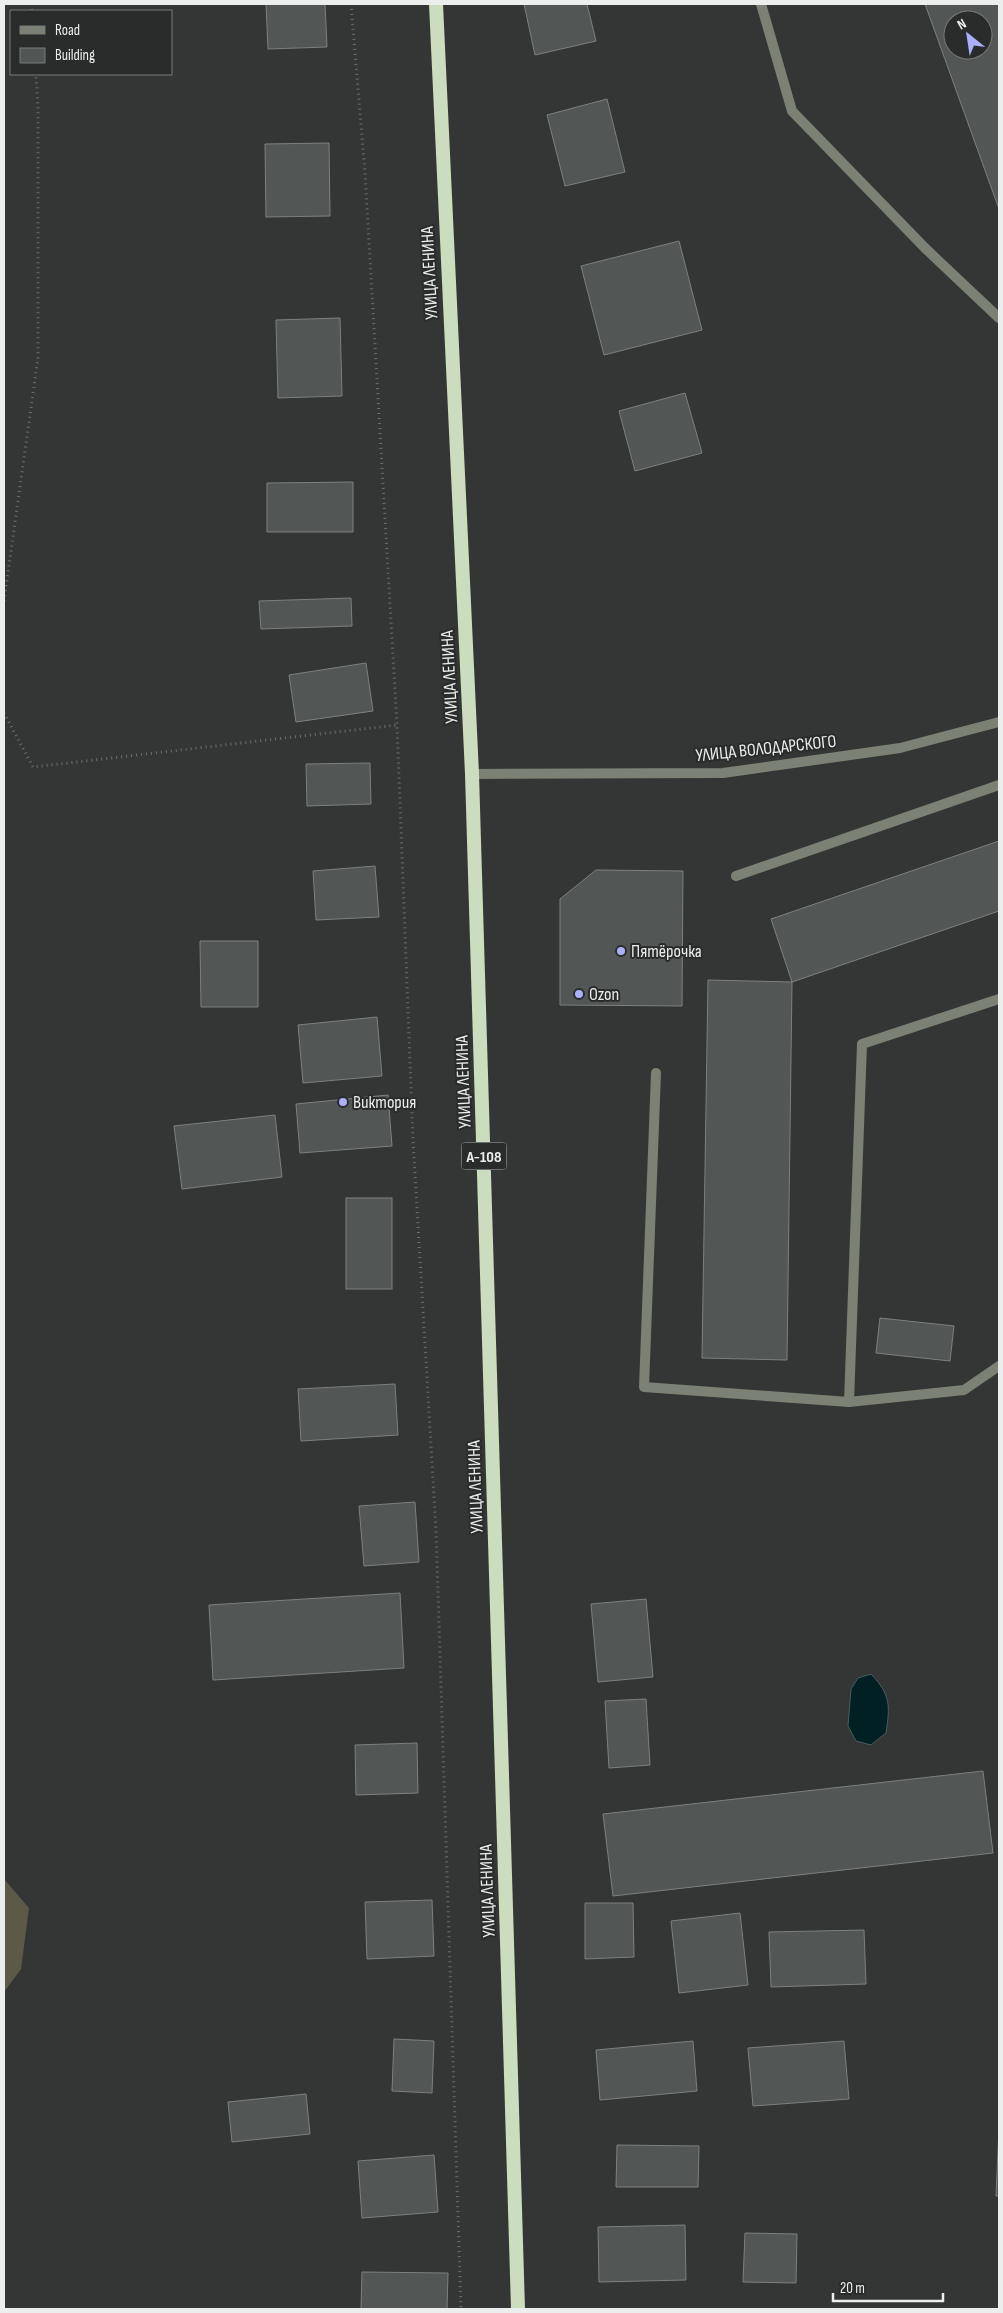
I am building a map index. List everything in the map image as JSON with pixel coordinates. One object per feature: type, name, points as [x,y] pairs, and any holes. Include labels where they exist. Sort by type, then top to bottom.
[{"type":"highway","name":"УЛИЦА ЛЕНИНА","points":[[436,4],[472,774],[518,2309]]},
{"type":"street","points":[[761,4],[792,111],[926,249],[999,318]]},
{"type":"street","name":"УЛИЦА ВОЛОДАРСКОГО","points":[[472,774],[724,773],[900,748],[999,722]]},
{"type":"street","points":[[736,876],[999,785]]},
{"type":"street","points":[[849,1402],[862,1044],[999,999]]},
{"type":"street","points":[[656,1073],[644,1387],[849,1402],[964,1390],[999,1366]]},
{"type":"path","points":[[351,4],[365,173],[397,725],[413,1140],[436,1530],[461,2309]]},
{"type":"path","points":[[4,600],[38,358],[38,109],[36,75]]},
{"type":"path","points":[[4,713],[34,768],[397,725]]},
{"type":"shaded area","points":[[4,1879],[29,1908],[21,1969],[4,1992]]},
{"type":"water","points":[[871,1674],[878,1681],[886,1695],[888,1715],[886,1733],[871,1745],[856,1741],[848,1726],[851,1689],[858,1678]]},
{"type":"building","points":[[266,4],[325,4],[327,47],[268,49]]},
{"type":"building","points":[[524,4],[587,4],[596,41],[535,55]]},
{"type":"building","points":[[925,4],[999,4],[999,209],[945,60],[993,60],[993,10],[943,10],[943,54]]},
{"type":"building","points":[[607,99],[625,172],[565,186],[547,115]]},
{"type":"building","points":[[329,143],[330,216],[266,217],[265,144]]},
{"type":"building","points":[[679,241],[702,330],[604,355],[581,266]]},
{"type":"building","points":[[340,318],[342,396],[278,398],[276,320]]},
{"type":"building","points":[[685,393],[702,453],[635,471],[619,411]]},
{"type":"building","points":[[353,482],[353,532],[267,532],[267,483]]},
{"type":"building","points":[[351,598],[352,626],[261,629],[259,601]]},
{"type":"building","points":[[366,663],[373,711],[296,722],[289,675]]},
{"type":"building","points":[[370,763],[371,804],[307,806],[306,764]]},
{"type":"building","points":[[999,841],[999,911],[792,982],[771,919]]},
{"type":"building","points":[[375,866],[379,917],[316,920],[313,871]]},
{"type":"building","points":[[596,870],[683,871],[682,1006],[560,1005],[560,899]]},
{"type":"building","points":[[200,941],[258,941],[258,1007],[201,1007]]},
{"type":"building","points":[[708,980],[792,982],[787,1360],[702,1358]]},
{"type":"building","points":[[377,1017],[382,1076],[303,1083],[298,1025]]},
{"type":"building","points":[[388,1095],[392,1146],[300,1153],[296,1104]]},
{"type":"building","points":[[275,1115],[282,1177],[182,1189],[174,1126]]},
{"type":"building","points":[[346,1198],[392,1198],[392,1289],[346,1289]]},
{"type":"building","points":[[880,1318],[954,1326],[950,1361],[876,1353]]},
{"type":"building","points":[[395,1384],[398,1435],[301,1441],[298,1389]]},
{"type":"building","points":[[415,1502],[419,1562],[364,1566],[359,1506]]},
{"type":"building","points":[[400,1593],[404,1668],[213,1680],[209,1605]]},
{"type":"building","points":[[646,1599],[653,1677],[598,1682],[591,1604]]},
{"type":"building","points":[[646,1699],[650,1765],[609,1768],[605,1701]]},
{"type":"building","points":[[417,1743],[418,1793],[356,1795],[355,1745]]},
{"type":"building","points":[[983,1771],[993,1853],[613,1896],[603,1814]]},
{"type":"building","points":[[432,1900],[434,1956],[367,1959],[365,1902]]},
{"type":"building","points":[[585,1903],[633,1903],[634,1957],[585,1959]]},
{"type":"building","points":[[740,1913],[748,1985],[679,1993],[671,1921]]},
{"type":"building","points":[[864,1930],[866,1984],[771,1987],[769,1932]]},
{"type":"building","points":[[394,2039],[434,2041],[432,2093],[392,2091]]},
{"type":"building","points":[[693,2041],[697,2091],[600,2100],[596,2050]]},
{"type":"building","points":[[844,2041],[849,2099],[753,2106],[748,2048]]},
{"type":"building","points":[[306,2094],[310,2134],[232,2142],[228,2102]]},
{"type":"building","points":[[999,2128],[999,2196],[996,2196]]},
{"type":"building","points":[[617,2145],[699,2146],[698,2187],[616,2187]]},
{"type":"building","points":[[434,2155],[438,2212],[362,2218],[358,2161]]},
{"type":"building","points":[[685,2225],[686,2280],[599,2282],[598,2227]]},
{"type":"building","points":[[745,2233],[797,2234],[796,2283],[743,2282]]},
{"type":"building","points":[[362,2272],[448,2273],[447,2309],[361,2309]]},
{"type":"place","name":"Пятёрочка","points":[[621,951]]},
{"type":"place","name":"Ozon","points":[[579,994]]},
{"type":"place","name":"Виктория","points":[[343,1102]]}]
